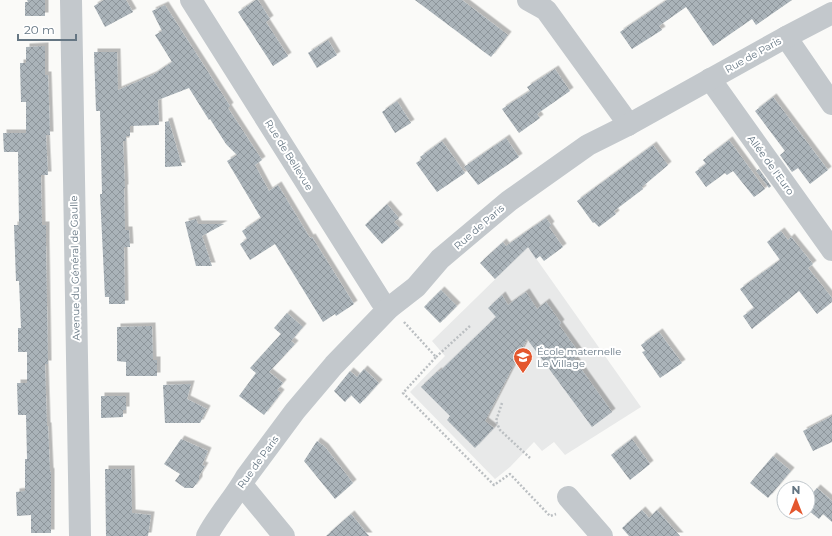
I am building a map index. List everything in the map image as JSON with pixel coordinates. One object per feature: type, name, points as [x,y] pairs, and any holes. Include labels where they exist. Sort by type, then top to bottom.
[{"type":"street","name":"Avenue du Général de Gaulle","points":[[71,0],[80,536]]},
{"type":"street","name":"Rue de Bellevue","points":[[191,0],[381,300],[389,308]]},
{"type":"street","points":[[528,0],[546,10],[628,125]]},
{"type":"street","name":"Rue de Paris","points":[[207,536],[215,520],[242,485],[246,476],[295,411],[334,365],[389,308],[416,287],[440,260],[509,201],[588,145],[628,125],[832,13]]},
{"type":"street","points":[[786,37],[832,104]]},
{"type":"street","name":"Allée de l'Euro","points":[[710,79],[832,250]]},
{"type":"street","points":[[242,485],[284,536]]},
{"type":"street","points":[[572,501],[602,536]]},
{"type":"path","points":[[389,308],[395,312],[436,356]]},
{"type":"path","points":[[471,325],[436,356],[403,393],[494,485],[510,474],[550,516],[572,501]]},
{"type":"path","points":[[502,403],[496,421],[500,430],[530,458]]},
{"type":"shaded area","name":"École maternelle Le Village","points":[[528,247],[641,407],[565,455],[554,442],[542,451],[534,442],[510,467],[495,479],[410,392],[445,356],[432,341]]},
{"type":"building","points":[[27,0],[45,0],[45,16],[25,16],[25,2],[28,2]]},
{"type":"building","points":[[104,0],[126,0],[133,12],[105,27],[94,6]]},
{"type":"building","points":[[258,0],[270,19],[266,22],[288,56],[273,66],[238,12]]},
{"type":"building","points":[[415,0],[462,0],[508,35],[491,57]]},
{"type":"building","points":[[667,0],[792,0],[756,25],[752,19],[713,46],[686,7],[659,26],[662,30],[632,49],[620,32]]},
{"type":"building","points":[[165,5],[230,106],[228,108],[262,160],[255,165],[269,191],[278,185],[310,238],[312,237],[354,304],[336,316],[335,314],[323,322],[275,244],[250,260],[240,244],[247,239],[242,231],[261,218],[227,161],[237,155],[226,144],[189,88],[158,100],[159,125],[130,126],[130,136],[126,136],[126,141],[123,141],[125,230],[129,230],[130,247],[124,247],[125,304],[109,304],[109,297],[105,297],[100,194],[102,194],[100,111],[96,111],[94,52],[117,52],[118,90],[153,75],[172,62],[155,35],[162,31],[152,11]]},
{"type":"building","points":[[328,40],[337,55],[317,68],[308,53]]},
{"type":"building","points":[[45,46],[45,75],[48,75],[50,135],[46,135],[48,175],[41,175],[42,225],[46,225],[48,364],[45,364],[47,426],[51,472],[51,533],[31,533],[31,515],[17,516],[16,492],[25,491],[25,459],[27,459],[26,415],[18,415],[17,383],[27,383],[27,352],[18,352],[18,328],[21,328],[19,281],[16,281],[14,225],[19,225],[18,152],[4,152],[3,133],[26,133],[26,102],[21,102],[20,63],[26,63],[26,47]]},
{"type":"building","points":[[555,69],[570,91],[537,114],[540,118],[519,133],[502,109],[530,91],[527,87]]},
{"type":"building","points":[[773,97],[828,170],[810,184],[798,168],[792,172],[780,155],[785,151],[755,111]]},
{"type":"building","points":[[397,101],[411,123],[395,133],[382,112]]},
{"type":"building","points":[[169,121],[182,166],[165,167],[165,122]]},
{"type":"building","points":[[506,138],[519,157],[478,185],[464,167]]},
{"type":"building","points":[[729,140],[765,189],[754,197],[733,171],[727,175],[725,173],[706,187],[695,172],[706,164],[703,160]]},
{"type":"building","points":[[442,141],[465,173],[437,192],[416,163],[422,159],[420,157]]},
{"type":"building","points":[[653,145],[668,165],[642,187],[643,189],[614,211],[616,214],[599,227],[594,222],[593,223],[577,201]]},
{"type":"building","points":[[759,169],[771,186],[769,188],[756,171]]},
{"type":"building","points":[[387,204],[399,218],[394,222],[400,228],[382,244],[365,225]]},
{"type":"building","points":[[546,218],[551,225],[549,227],[563,247],[544,261],[540,256],[536,259],[528,247],[495,279],[480,263],[503,242],[506,246]]},
{"type":"building","points":[[196,219],[198,224],[224,224],[202,236],[212,266],[196,266],[185,222]]},
{"type":"building","points":[[781,231],[788,240],[791,237],[813,264],[808,268],[832,298],[832,302],[817,314],[799,291],[752,329],[743,316],[754,308],[740,289],[780,260],[767,242]]},
{"type":"building","points":[[441,290],[457,306],[440,323],[424,307]]},
{"type":"building","points":[[526,292],[537,309],[546,302],[561,323],[559,325],[580,354],[574,359],[612,412],[592,427],[527,339],[485,421],[494,428],[475,448],[447,420],[450,416],[421,387],[438,371],[439,372],[496,317],[488,308],[502,295],[508,305]]},
{"type":"building","points":[[287,313],[303,327],[291,341],[295,344],[269,372],[283,383],[277,390],[281,393],[264,415],[239,396],[256,373],[250,368],[281,334],[274,328]]},
{"type":"building","points":[[152,326],[153,360],[157,360],[157,376],[126,376],[126,362],[117,361],[117,327]]},
{"type":"building","points":[[659,332],[682,363],[660,378],[642,352],[645,351],[641,345]]},
{"type":"building","points":[[364,369],[379,383],[360,404],[351,395],[345,402],[334,391],[350,371],[357,377]]},
{"type":"building","points":[[191,384],[187,399],[207,409],[200,423],[165,423],[163,385]]},
{"type":"building","points":[[101,396],[126,396],[126,410],[123,410],[123,417],[101,418]]},
{"type":"building","points":[[832,416],[832,442],[813,451],[803,431]]},
{"type":"building","points":[[181,439],[208,451],[202,465],[205,466],[199,476],[199,480],[193,488],[185,488],[175,481],[180,474],[164,464]]},
{"type":"building","points":[[632,439],[650,464],[630,480],[611,455]]},
{"type":"building","points":[[317,441],[325,447],[353,483],[335,499],[304,461]]},
{"type":"building","points":[[773,456],[791,471],[783,480],[776,480],[776,489],[768,498],[750,483]]},
{"type":"building","points":[[105,469],[131,469],[132,513],[151,515],[148,536],[106,536]]},
{"type":"building","points":[[817,488],[832,501],[832,522],[823,514],[819,519],[816,517]]},
{"type":"building","points":[[642,510],[649,518],[657,510],[680,536],[629,536],[622,528]]},
{"type":"building","points":[[351,514],[369,536],[326,536]]},
{"type":"place","name":"École maternelle Le Village","points":[[523,374]]}]
